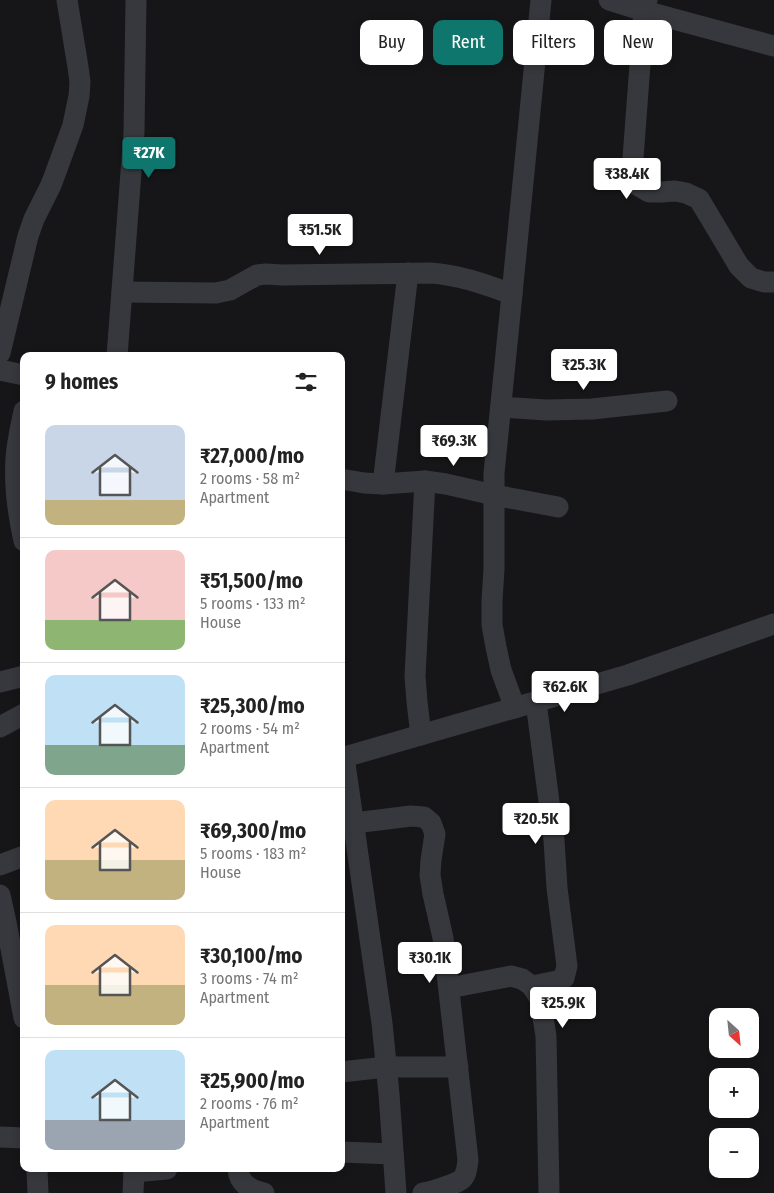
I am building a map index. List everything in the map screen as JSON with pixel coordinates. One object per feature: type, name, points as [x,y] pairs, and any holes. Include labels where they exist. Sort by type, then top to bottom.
[{"type":"street","points":[[0,352],[8,282],[34,219],[51,185],[72,126],[79,96],[80,82],[67,0]]},
{"type":"street","points":[[118,352],[134,133],[136,0]]},
{"type":"street","points":[[514,708],[501,670],[492,625],[494,473],[541,0]]},
{"type":"street","points":[[609,0],[645,6],[774,46]]},
{"type":"street","points":[[645,6],[633,158],[633,174],[637,185],[649,192],[675,191],[686,193],[699,199],[739,266],[751,278],[764,282],[774,282]]},
{"type":"street","points":[[384,484],[408,273]]},
{"type":"street","points":[[122,292],[216,293],[230,290],[257,275],[266,274],[431,273],[448,274],[512,294]]},
{"type":"street","points":[[0,370],[20,374]]},
{"type":"street","points":[[501,407],[546,410],[592,409],[667,401]]},
{"type":"street","points":[[20,434],[16,457],[18,518],[20,526]]},
{"type":"street","points":[[345,480],[384,484],[425,481],[558,507]]},
{"type":"street","points":[[421,736],[415,676],[425,481]]},
{"type":"street","points":[[345,757],[628,675],[774,624]]},
{"type":"street","points":[[0,682],[20,677]]},
{"type":"street","points":[[532,986],[564,978],[568,966],[557,888],[554,840],[536,702]]},
{"type":"street","points":[[0,727],[20,716]]},
{"type":"street","points":[[345,770],[382,1023],[396,1193]]},
{"type":"street","points":[[354,823],[411,816],[424,817],[431,823],[435,834],[430,875],[443,938],[468,1160],[466,1171],[461,1179],[447,1186],[423,1193]]},
{"type":"street","points":[[0,865],[20,858]]},
{"type":"street","points":[[0,895],[20,997]]},
{"type":"street","points":[[449,988],[511,976],[522,979],[532,986],[540,999],[546,1036],[549,1193]]},
{"type":"street","points":[[345,1072],[386,1067],[458,1067]]},
{"type":"street","points":[[0,1137],[20,1138]]},
{"type":"street","points":[[345,1152],[393,1154]]},
{"type":"street","points":[[37,1172],[38,1193]]},
{"type":"street","points":[[133,1193],[134,1172]]},
{"type":"street","points":[[238,1172],[246,1186],[254,1191],[264,1193]]}]
